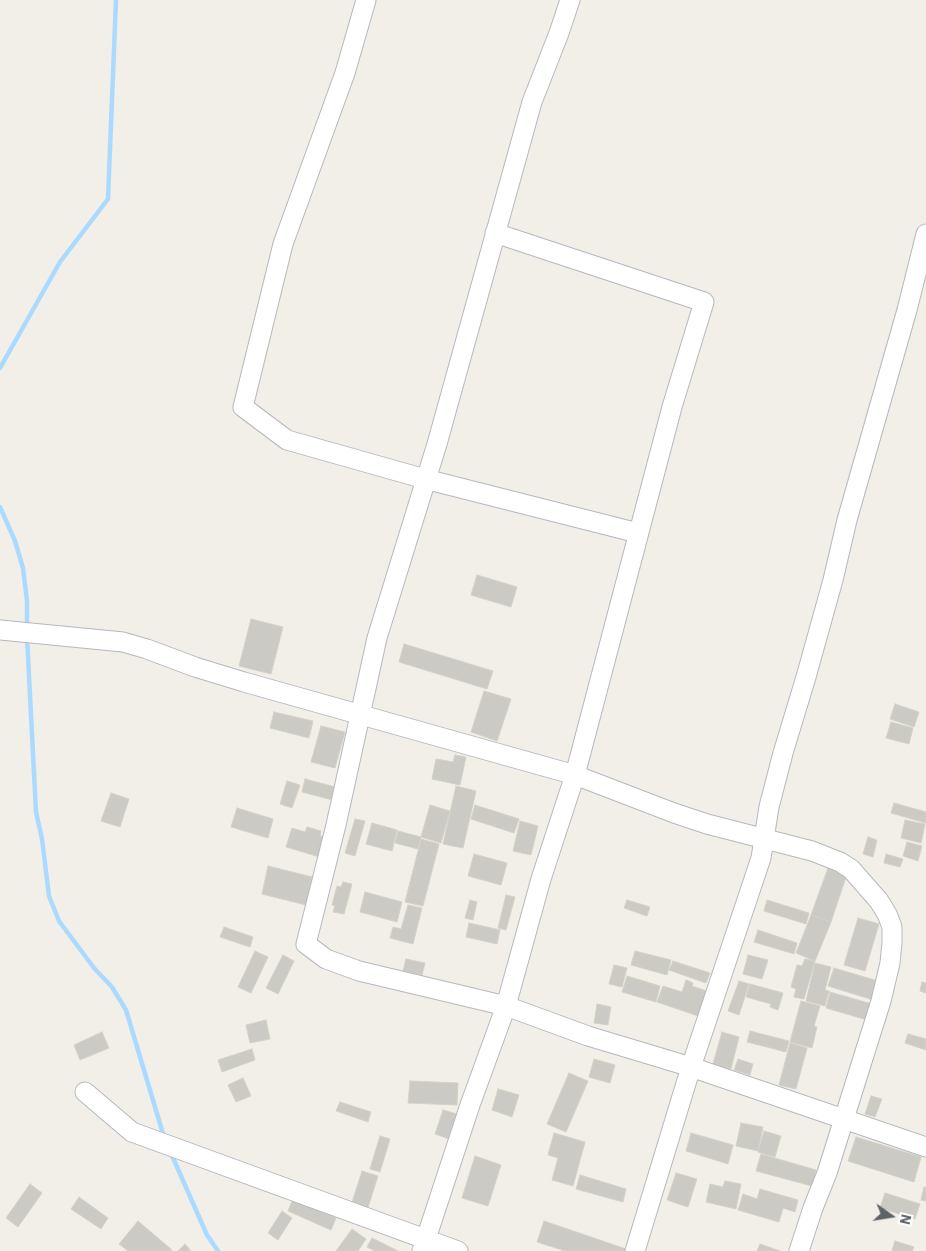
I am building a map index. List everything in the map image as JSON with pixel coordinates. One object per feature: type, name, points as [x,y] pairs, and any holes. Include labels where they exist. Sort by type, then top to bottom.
[{"type":"street","points":[[366,0],[345,73],[282,244],[244,407],[287,440],[426,479],[638,533]]},
{"type":"street","points":[[570,0],[532,102],[437,444],[377,638],[336,825],[306,944],[326,959],[359,971],[506,1006],[588,1036],[691,1067],[926,1147]]},
{"type":"street","points":[[424,1246],[470,1105],[506,1006],[541,879],[575,775],[672,407],[704,302],[495,233]]},
{"type":"street","points":[[635,1251],[691,1067],[761,858],[769,807],[783,753],[806,677],[854,493],[908,310],[926,234]]},
{"type":"street","points":[[0,630],[123,642],[147,648],[203,670],[575,775],[690,819],[812,851],[851,868],[879,900],[892,927],[890,963],[881,1001],[827,1173],[799,1251]]},
{"type":"street","points":[[85,1092],[132,1132],[424,1246],[458,1251]]},
{"type":"building","points":[[477,575],[517,587],[511,607],[471,595]]},
{"type":"building","points":[[251,619],[283,627],[271,674],[239,666]]},
{"type":"building","points":[[404,644],[493,671],[487,689],[399,662]]},
{"type":"building","points":[[484,691],[511,699],[497,741],[471,732]]},
{"type":"building","points":[[895,704],[919,712],[914,727],[890,719]]},
{"type":"building","points":[[274,712],[313,721],[309,738],[270,728]]},
{"type":"building","points":[[891,722],[913,728],[909,744],[886,738]]},
{"type":"building","points":[[321,726],[345,732],[335,768],[311,762]]},
{"type":"building","points":[[455,755],[466,757],[460,785],[432,779],[436,759],[453,762]]},
{"type":"building","points":[[305,779],[339,788],[336,801],[302,792]]},
{"type":"building","points":[[287,781],[300,785],[292,808],[280,804]]},
{"type":"building","points":[[456,786],[476,791],[463,848],[443,844]]},
{"type":"building","points":[[111,793],[129,799],[120,827],[101,821]]},
{"type":"building","points":[[894,803],[926,812],[926,823],[891,813]]},
{"type":"building","points":[[430,805],[450,811],[441,843],[421,837]]},
{"type":"building","points":[[475,805],[519,819],[514,833],[471,819]]},
{"type":"building","points":[[237,808],[273,819],[268,838],[231,827]]},
{"type":"building","points":[[355,819],[365,821],[355,856],[345,853]]},
{"type":"building","points":[[905,820],[925,824],[921,843],[901,838]]},
{"type":"building","points":[[520,821],[538,826],[531,855],[513,851]]},
{"type":"building","points":[[372,823],[397,830],[392,851],[366,844]]},
{"type":"building","points":[[307,827],[321,831],[320,836],[329,839],[323,858],[286,847],[292,828],[305,832]]},
{"type":"building","points":[[398,831],[421,837],[418,849],[395,843]]},
{"type":"building","points":[[868,837],[877,840],[873,857],[863,854]]},
{"type":"building","points":[[421,839],[439,844],[423,906],[405,902]]},
{"type":"building","points":[[907,842],[922,846],[918,861],[903,856]]},
{"type":"building","points":[[474,854],[507,863],[501,885],[468,876]]},
{"type":"building","points":[[886,854],[903,859],[900,867],[884,863]]},
{"type":"building","points":[[268,866],[312,877],[306,905],[262,894]]},
{"type":"building","points":[[828,868],[847,874],[831,922],[811,915]]},
{"type":"building","points":[[343,882],[352,884],[344,914],[333,912],[335,906],[332,905],[337,886],[341,887]]},
{"type":"building","points":[[365,892],[402,902],[397,922],[360,912]]},
{"type":"building","points":[[506,895],[515,897],[506,930],[498,928]]},
{"type":"building","points":[[470,900],[477,902],[473,920],[465,918]]},
{"type":"building","points":[[627,900],[650,907],[647,916],[624,908]]},
{"type":"building","points":[[767,900],[809,913],[806,924],[764,911]]},
{"type":"building","points":[[408,905],[422,908],[413,944],[390,938],[393,927],[401,929]]},
{"type":"building","points":[[811,915],[831,922],[815,961],[796,953]]},
{"type":"building","points":[[858,918],[879,924],[865,971],[844,965]]},
{"type":"building","points":[[469,923],[500,930],[497,944],[466,937]]},
{"type":"building","points":[[224,927],[253,937],[250,947],[220,937]]},
{"type":"building","points":[[758,930],[797,943],[794,954],[754,942]]},
{"type":"building","points":[[255,951],[268,957],[251,993],[238,987]]},
{"type":"building","points":[[635,951],[671,960],[667,975],[631,965]]},
{"type":"building","points":[[283,955],[294,961],[278,994],[266,988]]},
{"type":"building","points":[[748,955],[768,960],[762,979],[743,974]]},
{"type":"building","points":[[406,959],[425,963],[422,975],[403,971]]},
{"type":"building","points":[[805,959],[815,961],[804,999],[794,997],[796,989],[791,987],[797,965],[802,966]]},
{"type":"building","points":[[673,961],[710,973],[706,983],[669,970]]},
{"type":"building","points":[[815,963],[831,967],[825,990],[829,991],[825,1006],[806,1001]]},
{"type":"building","points":[[614,965],[627,968],[622,987],[609,984]]},
{"type":"building","points":[[834,968],[878,981],[873,1000],[828,986]]},
{"type":"building","points":[[627,976],[660,986],[656,1002],[622,992]]},
{"type":"building","points":[[686,980],[693,983],[692,986],[707,991],[704,1018],[657,1002],[663,986],[682,992]]},
{"type":"building","points":[[739,981],[749,984],[739,1015],[728,1011]]},
{"type":"building","points":[[922,982],[926,983],[926,993],[920,991]]},
{"type":"building","points":[[750,984],[783,993],[778,1010],[770,1007],[771,1004],[746,997]]},
{"type":"building","points":[[830,992],[872,1004],[867,1020],[826,1008]]},
{"type":"building","points":[[801,1001],[820,1006],[814,1026],[817,1027],[812,1048],[790,1042]]},
{"type":"building","points":[[597,1004],[611,1007],[608,1025],[594,1023]]},
{"type":"building","points":[[266,1020],[270,1039],[250,1043],[246,1025]]},
{"type":"building","points":[[750,1031],[789,1041],[786,1052],[747,1042]]},
{"type":"building","points":[[102,1032],[109,1048],[80,1060],[74,1045]]},
{"type":"building","points":[[722,1032],[739,1037],[731,1069],[713,1064]]},
{"type":"building","points":[[908,1034],[926,1039],[926,1050],[905,1043]]},
{"type":"building","points":[[790,1043],[807,1048],[796,1089],[779,1085]]},
{"type":"building","points":[[252,1049],[255,1060],[222,1072],[218,1060]]},
{"type":"building","points":[[594,1059],[615,1065],[610,1083],[589,1077]]},
{"type":"building","points":[[738,1059],[753,1064],[750,1075],[734,1070]]},
{"type":"building","points":[[569,1073],[588,1081],[566,1132],[547,1124]]},
{"type":"building","points":[[243,1078],[251,1096],[236,1102],[228,1085]]},
{"type":"building","points":[[410,1081],[458,1083],[457,1105],[408,1103]]},
{"type":"building","points":[[498,1089],[519,1095],[512,1117],[492,1110]]},
{"type":"building","points":[[871,1096],[882,1099],[875,1117],[865,1114]]},
{"type":"building","points":[[340,1102],[371,1112],[368,1122],[336,1111]]},
{"type":"building","points":[[443,1110],[457,1114],[449,1139],[435,1134]]},
{"type":"building","points":[[741,1123],[763,1127],[758,1151],[736,1146]]},
{"type":"building","points":[[764,1131],[781,1136],[775,1157],[758,1152]]},
{"type":"building","points":[[554,1133],[585,1142],[573,1186],[552,1180],[558,1158],[548,1155]]},
{"type":"building","points":[[691,1133],[733,1145],[728,1164],[686,1151]]},
{"type":"building","points":[[380,1136],[390,1139],[380,1172],[370,1169]]},
{"type":"building","points":[[856,1137],[921,1157],[914,1182],[848,1161]]},
{"type":"building","points":[[761,1154],[816,1170],[812,1186],[756,1171]]},
{"type":"building","points":[[475,1156],[501,1165],[488,1206],[462,1198]]},
{"type":"building","points":[[362,1171],[378,1176],[366,1214],[350,1209]]},
{"type":"building","points":[[676,1173],[697,1179],[688,1207],[667,1200]]},
{"type":"building","points":[[580,1175],[626,1189],[623,1202],[576,1189]]},
{"type":"building","points":[[725,1181],[741,1184],[736,1209],[706,1202],[710,1184],[723,1187]]},
{"type":"building","points":[[30,1184],[42,1193],[18,1227],[6,1218]]},
{"type":"building","points":[[924,1187],[926,1188],[926,1201],[921,1200]]},
{"type":"building","points":[[760,1189],[798,1200],[795,1212],[783,1208],[779,1222],[738,1210],[743,1194],[757,1199]]},
{"type":"building","points":[[885,1193],[920,1204],[915,1219],[880,1208]]},
{"type":"building","points":[[79,1197],[108,1218],[101,1229],[71,1209]]},
{"type":"building","points":[[293,1199],[336,1218],[331,1230],[288,1211]]},
{"type":"building","points":[[282,1211],[292,1218],[278,1240],[268,1233]]},
{"type":"building","points":[[138,1221],[172,1250],[128,1251],[119,1244]]},
{"type":"building","points":[[544,1221],[626,1249],[626,1251],[565,1251],[537,1242]]},
{"type":"building","points":[[352,1229],[366,1239],[358,1251],[336,1251]]},
{"type":"building","points":[[372,1238],[398,1251],[375,1251],[367,1247]]},
{"type":"building","points":[[895,1241],[914,1247],[912,1251],[892,1251]]},
{"type":"building","points":[[185,1244],[191,1251],[178,1251]]},
{"type":"building","points":[[760,1244],[780,1251],[757,1251]]},
{"type":"waterway","points":[[0,368],[60,262],[108,199],[116,0]]},
{"type":"waterway","points":[[0,507],[15,541],[23,568],[27,601],[27,629]]},
{"type":"waterway","points":[[27,637],[36,812],[42,839],[49,896],[59,921],[94,968],[112,987],[126,1010],[164,1137]]},
{"type":"waterway","points":[[170,1151],[207,1235],[218,1251]]}]
